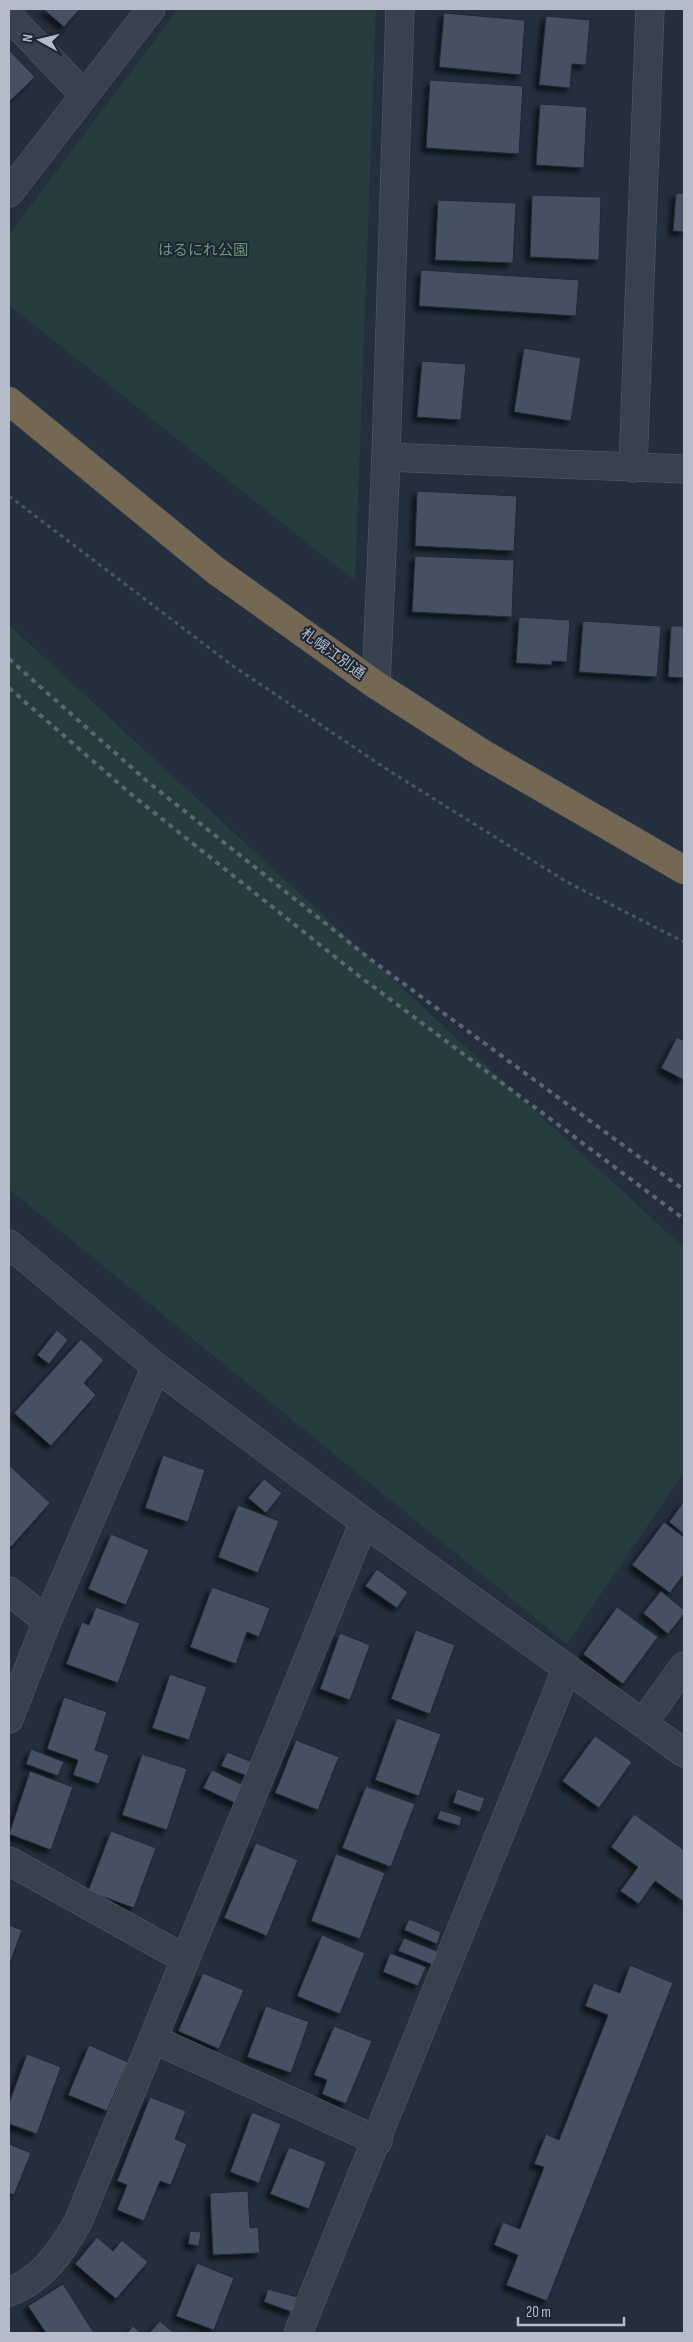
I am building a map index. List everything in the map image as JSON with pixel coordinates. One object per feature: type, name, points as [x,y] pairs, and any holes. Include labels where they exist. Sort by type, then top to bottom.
[{"type":"highway","name":"札幌江別通","points":[[9,401],[215,570],[376,684],[482,754],[684,870]]},
{"type":"street","points":[[9,193],[151,9]]},
{"type":"street","points":[[376,684],[386,457],[400,9]]},
{"type":"street","points":[[633,468],[650,9]]},
{"type":"street","points":[[9,16],[84,95]]},
{"type":"street","points":[[386,457],[684,469]]},
{"type":"street","points":[[9,1244],[156,1367],[364,1522],[684,1753]]},
{"type":"street","points":[[9,1719],[47,1620],[156,1367]]},
{"type":"street","points":[[9,2292],[32,2280],[47,2268],[78,2222],[364,1522]]},
{"type":"street","points":[[9,1591],[47,1620]]},
{"type":"street","points":[[644,1723],[684,1666]]},
{"type":"street","points":[[298,2333],[378,2141],[567,1668]]},
{"type":"street","points":[[9,1861],[184,1960]]},
{"type":"street","points":[[153,2039],[378,2141]]},
{"type":"path","points":[[9,496],[233,666],[383,766],[567,882],[684,942]]},
{"type":"green space","name":"はるにれ公園","points":[[178,9],[376,9],[355,581],[9,305],[9,235]]},
{"type":"green space","points":[[9,625],[684,1248],[684,1472],[567,1644],[9,1189]]},
{"type":"building","points":[[43,9],[80,9],[64,27]]},
{"type":"building","points":[[444,13],[525,20],[521,75],[439,67]]},
{"type":"building","points":[[546,16],[590,20],[586,65],[572,64],[570,88],[539,85]]},
{"type":"building","points":[[9,50],[35,77],[9,102]]},
{"type":"building","points":[[430,80],[523,86],[519,154],[426,148]]},
{"type":"building","points":[[540,104],[587,107],[584,168],[536,165]]},
{"type":"building","points":[[676,193],[684,193],[684,232],[673,231]]},
{"type":"building","points":[[532,195],[601,197],[599,260],[530,257]]},
{"type":"building","points":[[438,200],[516,203],[513,263],[435,260]]},
{"type":"building","points":[[421,270],[579,280],[576,316],[419,306]]},
{"type":"building","points":[[524,348],[581,358],[571,421],[514,412]]},
{"type":"building","points":[[422,361],[466,364],[461,420],[417,417]]},
{"type":"building","points":[[417,491],[517,496],[514,551],[415,546]]},
{"type":"building","points":[[415,556],[514,560],[512,617],[412,612]]},
{"type":"building","points":[[519,617],[570,620],[567,662],[552,661],[552,665],[516,663]]},
{"type":"building","points":[[583,621],[661,626],[657,677],[579,672]]},
{"type":"building","points":[[671,626],[684,626],[684,678],[668,677]]},
{"type":"building","points":[[677,1037],[684,1041],[684,1080],[661,1068]]},
{"type":"building","points":[[57,1330],[68,1340],[49,1364],[37,1355]]},
{"type":"building","points":[[81,1339],[104,1360],[84,1383],[96,1395],[51,1446],[14,1413]]},
{"type":"building","points":[[163,1455],[205,1470],[188,1522],[145,1508]]},
{"type":"building","points":[[9,1465],[50,1503],[11,1547],[9,1545]]},
{"type":"building","points":[[264,1479],[282,1493],[266,1513],[248,1498]]},
{"type":"building","points":[[684,1501],[684,1534],[669,1522]]},
{"type":"building","points":[[238,1505],[279,1521],[258,1573],[218,1557]]},
{"type":"building","points":[[664,1522],[684,1537],[684,1574],[670,1593],[632,1565]]},
{"type":"building","points":[[111,1534],[149,1550],[126,1605],[88,1589]]},
{"type":"building","points":[[377,1569],[408,1592],[397,1608],[365,1586]]},
{"type":"building","points":[[212,1587],[270,1608],[259,1637],[247,1632],[236,1664],[190,1647]]},
{"type":"building","points":[[661,1591],[684,1610],[684,1614],[668,1634],[643,1613]]},
{"type":"building","points":[[96,1607],[140,1623],[118,1683],[66,1664],[82,1622],[89,1625]]},
{"type":"building","points":[[617,1607],[658,1637],[623,1684],[583,1654]]},
{"type":"building","points":[[416,1630],[455,1645],[430,1714],[391,1699]]},
{"type":"building","points":[[340,1633],[370,1645],[350,1700],[320,1689]]},
{"type":"building","points":[[170,1674],[207,1687],[189,1740],[152,1728]]},
{"type":"building","points":[[64,1697],[107,1712],[95,1750],[109,1755],[99,1784],[73,1775],[78,1760],[47,1749]]},
{"type":"building","points":[[397,1718],[441,1734],[419,1796],[375,1780]]},
{"type":"building","points":[[595,1736],[632,1762],[599,1808],[562,1781]]},
{"type":"building","points":[[296,1740],[339,1757],[318,1810],[275,1793]]},
{"type":"building","points":[[31,1749],[64,1762],[58,1776],[26,1764]]},
{"type":"building","points":[[227,1752],[252,1762],[247,1776],[221,1766]]},
{"type":"building","points":[[142,1754],[187,1769],[167,1830],[122,1815]]},
{"type":"building","points":[[212,1770],[245,1786],[237,1804],[203,1788]]},
{"type":"building","points":[[30,1771],[73,1787],[51,1850],[9,1834]]},
{"type":"building","points":[[366,1786],[415,1804],[391,1867],[342,1848]]},
{"type":"building","points":[[457,1789],[485,1798],[480,1812],[453,1803]]},
{"type":"building","points":[[440,1810],[462,1817],[460,1826],[437,1819]]},
{"type":"building","points":[[634,1814],[684,1850],[684,1902],[655,1881],[639,1904],[620,1891],[638,1867],[611,1847]]},
{"type":"building","points":[[111,1831],[156,1848],[134,1908],[88,1891]]},
{"type":"building","points":[[256,1843],[298,1860],[267,1936],[224,1918]]},
{"type":"building","points":[[336,1854],[385,1873],[360,1939],[311,1921]]},
{"type":"building","points":[[409,1919],[441,1932],[437,1944],[404,1930]]},
{"type":"building","points":[[9,1925],[22,1930],[9,1966]]},
{"type":"building","points":[[322,1935],[365,1953],[340,2014],[297,1996]]},
{"type":"building","points":[[404,1938],[439,1952],[433,1965],[398,1951]]},
{"type":"building","points":[[390,1953],[426,1967],[418,1986],[383,1972]]},
{"type":"building","points":[[630,1965],[673,1983],[547,2301],[506,2285],[518,2255],[494,2245],[503,2222],[520,2229],[544,2167],[534,2164],[546,2134],[559,2140],[608,2015],[585,2006],[594,1983],[620,1993]]},
{"type":"building","points":[[203,1973],[244,1990],[219,2049],[178,2031]]},
{"type":"building","points":[[266,2006],[309,2022],[291,2073],[247,2057]]},
{"type":"building","points":[[334,2026],[372,2041],[346,2104],[322,2094],[327,2080],[314,2075]]},
{"type":"building","points":[[89,2045],[128,2062],[107,2111],[68,2095]]},
{"type":"building","points":[[27,2054],[61,2067],[37,2134],[9,2124],[9,2103]]},
{"type":"building","points":[[150,2097],[186,2111],[175,2139],[187,2144],[171,2185],[160,2181],[144,2221],[117,2210],[127,2185],[117,2181]]},
{"type":"building","points":[[252,2112],[281,2124],[259,2183],[230,2172]]},
{"type":"building","points":[[9,2144],[31,2153],[14,2195],[9,2193]]},
{"type":"building","points":[[289,2147],[326,2162],[309,2209],[270,2194]]},
{"type":"building","points":[[248,2191],[250,2228],[258,2227],[260,2253],[213,2255],[210,2193]]},
{"type":"building","points":[[190,2231],[201,2232],[199,2246],[188,2244]]},
{"type":"building","points":[[97,2237],[113,2251],[122,2240],[148,2262],[116,2299],[75,2264]]},
{"type":"building","points":[[197,2263],[234,2278],[214,2330],[176,2316]]},
{"type":"building","points":[[63,2284],[94,2333],[46,2333],[28,2306]]},
{"type":"building","points":[[268,2289],[297,2297],[292,2312],[264,2302]]},
{"type":"building","points":[[160,2321],[174,2333],[149,2333]]},
{"type":"building","points":[[133,2326],[141,2333],[127,2333]]},
{"type":"railway","points":[[9,659],[148,782],[370,959],[684,1190]]},
{"type":"railway","points":[[9,688],[132,795],[359,976],[684,1219]]}]
